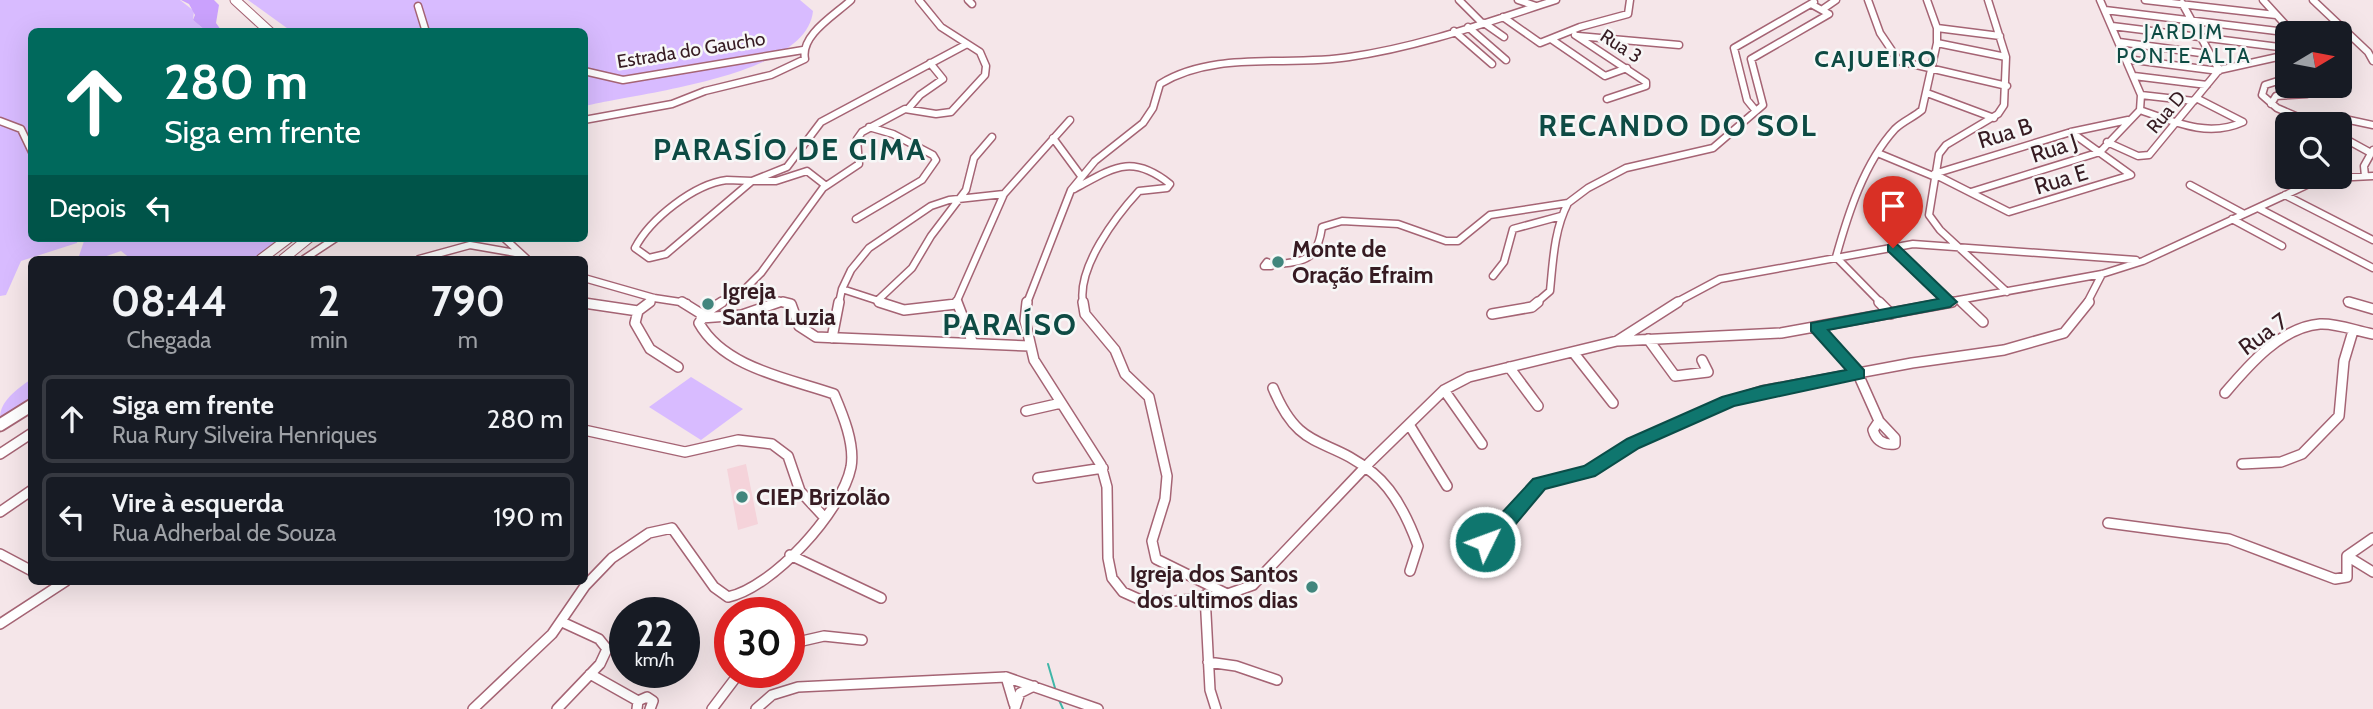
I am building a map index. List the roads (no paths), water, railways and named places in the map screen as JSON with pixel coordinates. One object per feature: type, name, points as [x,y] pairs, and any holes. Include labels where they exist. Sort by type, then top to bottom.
[{"type":"highway","points":[[225,0],[256,28]]},
{"type":"highway","points":[[235,0],[266,28]]},
{"type":"highway","points":[[265,256],[284,242]]},
{"type":"highway","points":[[274,256],[292,242]]},
{"type":"highway","points":[[287,256],[304,242]]},
{"type":"highway","points":[[0,425],[28,408]]},
{"type":"highway","points":[[0,432],[28,414]]},
{"type":"street","points":[[804,55],[807,40],[822,23],[851,0]]},
{"type":"street","points":[[908,109],[939,114],[954,110],[986,73],[982,56],[942,27],[919,0]]},
{"type":"street","points":[[1459,0],[1483,23],[1504,37]]},
{"type":"street","points":[[1518,0],[1536,6]]},
{"type":"street","points":[[1556,0],[1454,31],[1341,59],[1214,66],[1175,75],[1160,84],[1153,108],[1143,122],[1105,152],[1071,190],[1028,301],[1024,318],[1030,346],[1061,403],[1103,468],[1110,563],[1121,592],[1131,600],[1145,603],[1203,598],[1227,594],[1253,585],[1365,467],[1444,390],[1469,377],[1617,341],[1782,333],[2102,274],[2143,261],[2309,184],[2333,178],[2369,176],[2364,166],[2372,152],[2352,142]]},
{"type":"street","points":[[1503,17],[1535,43],[1624,17],[1630,0]]},
{"type":"street","points":[[1823,9],[1836,0]]},
{"type":"street","points":[[1868,0],[1880,33],[1896,58],[2007,86]]},
{"type":"street","points":[[1836,257],[1864,179],[1895,130],[1922,110],[1937,43],[1937,28],[1927,0]]},
{"type":"street","points":[[1988,0],[2006,57],[2007,86],[2002,108],[1994,118],[1947,145],[1939,154],[1929,215],[1957,246],[2007,292]]},
{"type":"street","points":[[2100,0],[2141,95],[2140,110],[2201,128],[2243,122],[2196,100],[2141,95]]},
{"type":"street","points":[[2145,0],[2182,2],[2276,15]]},
{"type":"street","points":[[2263,0],[2282,21]]},
{"type":"street","points":[[2313,0],[2368,52],[2373,61]]},
{"type":"street","points":[[1751,59],[1829,15],[1814,2],[1737,44],[1733,52],[1747,100],[1756,111]]},
{"type":"street","points":[[2182,2],[2219,70]]},
{"type":"street","points":[[418,6],[425,28]]},
{"type":"street","points":[[2105,10],[2275,31]]},
{"type":"street","points":[[2112,26],[2275,46]]},
{"type":"street","points":[[1468,27],[1506,60]]},
{"type":"street","points":[[1937,28],[2000,36]]},
{"type":"street","points":[[1454,31],[1492,64]]},
{"type":"street","points":[[1565,33],[1679,45]]},
{"type":"street","name":"Rua 3","points":[[1575,36],[1645,81],[1646,86],[1607,99]]},
{"type":"street","points":[[1551,39],[1606,76],[1627,68]]},
{"type":"street","points":[[2119,42],[2208,54]]},
{"type":"street","points":[[1937,43],[2006,57]]},
{"type":"street","points":[[825,185],[807,171],[778,181],[752,181],[720,181],[702,187],[638,240],[635,248],[642,255],[653,258],[666,254],[752,181],[787,167],[825,119],[967,44]]},
{"type":"street","points":[[2272,46],[2275,49]]},
{"type":"street","points":[[1733,52],[1751,59]]},
{"type":"street","points":[[588,119],[672,104],[705,91],[771,75],[804,55],[814,55]]},
{"type":"street","name":"Estrada do Gaucho","points":[[588,72],[608,79],[632,79],[804,55]]},
{"type":"street","points":[[1492,314],[1532,307],[1552,287],[1551,262],[1561,216],[1568,203],[1588,188],[1626,168],[1713,148],[1756,111],[1763,104],[1751,59]]},
{"type":"street","points":[[2126,59],[2219,70],[2275,60]]},
{"type":"street","points":[[588,582],[637,539],[657,528],[672,528],[683,538],[716,591],[728,597],[743,594],[761,585],[839,499],[852,465],[842,413],[834,394],[818,386],[751,367],[730,356],[699,326],[705,314],[740,293],[757,278],[825,185],[859,164],[858,139],[869,127],[908,109],[920,95],[943,79],[930,63]]},
{"type":"street","name":"Rua D","points":[[2107,142],[2145,157],[2178,123],[2219,70]]},
{"type":"street","points":[[2134,76],[2207,85]]},
{"type":"street","points":[[2275,81],[2262,89],[2262,95],[2271,104],[2288,112]]},
{"type":"street","points":[[1927,93],[1994,118]]},
{"type":"street","points":[[2271,104],[2275,98]]},
{"type":"street","name":"Rua J","points":[[1971,192],[2100,152],[2140,110]]},
{"type":"street","points":[[972,341],[956,304],[1004,194],[1070,120]]},
{"type":"street","name":"Rua B","points":[[1934,175],[2071,132],[2128,120]]},
{"type":"street","points":[[0,121],[21,129],[28,144]]},
{"type":"street","points":[[2352,121],[2373,125]]},
{"type":"street","points":[[856,219],[919,182],[936,160],[933,155],[893,134],[869,127]]},
{"type":"street","name":"Rua E","points":[[1880,154],[1934,175],[2009,212],[2131,175],[2071,132]]},
{"type":"street","points":[[877,301],[912,268],[930,236],[968,186],[974,158],[992,137]]},
{"type":"street","points":[[1053,138],[1081,176]]},
{"type":"street","points":[[1071,190],[1132,163],[1146,166],[1170,184],[1169,187],[1139,191],[1115,217],[1091,262],[1084,281],[1082,304],[1085,314],[1115,350],[1125,374],[1149,397],[1168,487],[1152,541],[1156,559],[1227,594]]},
{"type":"street","points":[[2190,185],[2244,214]]},
{"type":"street","points":[[832,338],[842,289],[851,270],[874,243],[935,204],[1004,194]]},
{"type":"street","points":[[2285,195],[2373,240]]},
{"type":"street","points":[[1271,265],[1307,260],[1319,247],[1322,227],[1334,222],[1398,224],[1417,228],[1446,241],[1456,241],[1490,215],[1568,203]]},
{"type":"street","points":[[2258,208],[2373,268]]},
{"type":"street","points":[[1493,276],[1504,262],[1513,229],[1561,216]]},
{"type":"street","points":[[2232,219],[2282,246]]},
{"type":"street","points":[[309,256],[331,242]]},
{"type":"street","points":[[508,242],[523,256]]},
{"type":"street","points":[[427,256],[472,243],[520,256]]},
{"type":"street","points":[[1617,341],[1707,284],[1893,248],[1926,244],[2143,261]]},
{"type":"street","points":[[1893,248],[1950,302]]},
{"type":"street","points":[[1836,257],[1891,314]]},
{"type":"street","points":[[2118,259],[2127,266]]},
{"type":"street","points":[[1484,540],[1503,527],[1539,484],[1589,472],[1633,444],[1696,415],[1762,391],[2004,350],[2035,339],[2064,333],[2093,296],[2102,274]]},
{"type":"street","points":[[588,279],[654,298],[685,302],[705,314],[742,315],[776,302],[787,302],[804,331],[816,337],[972,341],[1030,346]]},
{"type":"street","points":[[842,289],[904,310],[956,304]]},
{"type":"street","points":[[654,298],[638,311],[635,323],[644,342],[656,354],[678,367]]},
{"type":"street","points":[[1960,300],[1983,323]]},
{"type":"street","points":[[2347,301],[2373,309]]},
{"type":"street","points":[[588,304],[638,311]]},
{"type":"street","name":"Rua 7","points":[[2225,393],[2255,360],[2308,326],[2325,324],[2373,334]]},
{"type":"street","points":[[1816,327],[1858,374],[1879,421]]},
{"type":"street","points":[[2242,464],[2293,458],[2302,454],[2331,425],[2343,406],[2341,388],[2344,360],[2353,331]]},
{"type":"street","points":[[1648,339],[1675,376],[1708,372],[1702,360]]},
{"type":"street","points":[[1573,352],[1613,402]]},
{"type":"street","points":[[1509,367],[1538,406]]},
{"type":"street","points":[[1273,388],[1283,415],[1294,429],[1365,467],[1382,484],[1418,546],[1410,571]]},
{"type":"street","points":[[1444,390],[1482,444]]},
{"type":"street","points":[[1026,411],[1061,403]]},
{"type":"street","points":[[1410,425],[1447,486]]},
{"type":"street","points":[[588,431],[685,452],[738,440],[772,444],[788,456],[800,491],[824,517]]},
{"type":"street","points":[[0,453],[28,436]]},
{"type":"street","points":[[22,440],[28,443]]},
{"type":"street","points":[[1038,478],[1103,468]]},
{"type":"street","points":[[0,512],[28,493]]},
{"type":"street","points":[[2109,523],[2228,539],[2335,579],[2347,577],[2347,556]]},
{"type":"street","points":[[2347,556],[2373,538]]},
{"type":"street","points":[[0,554],[28,568]]},
{"type":"street","points":[[790,555],[881,598]]},
{"type":"street","points":[[2347,556],[2373,572]]},
{"type":"street","points":[[1204,584],[1210,690],[1216,709]]},
{"type":"street","points":[[0,624],[55,585]]},
{"type":"street","points":[[473,709],[562,622],[585,585]]},
{"type":"street","points":[[557,709],[603,659],[606,647],[599,639],[562,622]]},
{"type":"street","points":[[805,640],[824,636],[862,640]]},
{"type":"street","points":[[1208,662],[1236,666],[1276,680]]},
{"type":"street","points":[[590,674],[638,705],[651,698],[654,702],[650,709]]},
{"type":"street","points":[[1006,677],[1015,708]]},
{"type":"street","points":[[756,709],[772,695],[798,687],[1006,677],[1039,686],[1098,709]]},
{"type":"street","points":[[1015,708],[1022,691],[1039,686]]},
{"type":"street","points":[[712,709],[728,688]]},
{"type":"waterway","points":[[1048,664],[1055,688]]},
{"type":"waterway","points":[[1059,700],[1063,709]]},
{"type":"place","name":"Monte de Oração Efraim","points":[[1278,262]]},
{"type":"place","name":"Igreja Santa Luzia","points":[[708,304]]},
{"type":"place","name":"CIEP Brizolão","points":[[742,497]]},
{"type":"place","name":"Igreja dos Santos dos ultimos dias","points":[[1312,587]]},
{"type":"district","name":"JARDIM PONTE ALTA","points":[[2184,43]]},
{"type":"district","name":"CAJUEIRO","points":[[1876,58]]},
{"type":"district","name":"RECANDO DO SOL","points":[[1678,125]]},
{"type":"district","name":"PARASÍO DE CIMA","points":[[790,149]]},
{"type":"district","name":"PARAÍSO","points":[[1010,324]]}]
